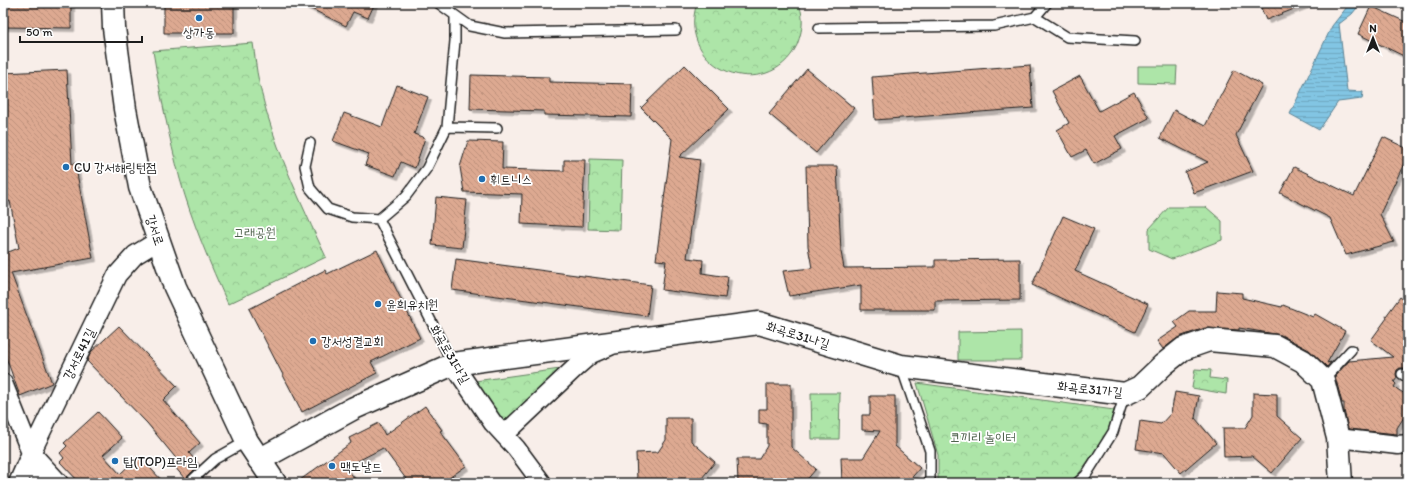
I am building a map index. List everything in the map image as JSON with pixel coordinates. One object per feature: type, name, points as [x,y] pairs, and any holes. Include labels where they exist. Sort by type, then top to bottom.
[{"type":"street","name":"강서로","points":[[113,3],[114,28],[127,120],[140,187],[158,241],[175,287],[247,441],[275,483]]},
{"type":"street","name":"강서로41길","points":[[18,483],[117,274],[135,254],[158,241]]},
{"type":"street","name":"화곡로31나길","points":[[453,364],[759,323],[901,366]]},
{"type":"street","name":"화곡로31가길","points":[[901,366],[1126,394],[1140,387],[1163,365],[1183,349],[1209,340],[1275,346],[1303,361],[1323,380]]},
{"type":"street","name":"화곡로31나길","points":[[504,435],[591,354],[622,341]]},
{"type":"street","name":"화곡로31다길","points":[[453,364],[493,423],[516,448],[542,483]]},
{"type":"street","points":[[259,460],[354,408],[453,364]]},
{"type":"street","points":[[1323,380],[1338,438],[1340,483]]},
{"type":"street","points":[[3,384],[31,453],[41,483]]},
{"type":"street","points":[[1338,438],[1408,444]]},
{"type":"street","points":[[31,453],[59,483]]},
{"type":"lane","points":[[438,3],[470,26],[505,32],[676,30]]},
{"type":"lane","points":[[819,28],[994,26],[1035,17],[1047,3]]},
{"type":"lane","points":[[310,143],[305,166],[310,188],[328,209],[352,217],[379,219],[406,196],[427,168],[447,127],[455,16]]},
{"type":"lane","points":[[1035,17],[1067,37],[1135,41]]},
{"type":"lane","points":[[447,127],[497,128]]},
{"type":"lane","name":"화곡로31다길","points":[[379,219],[453,364]]},
{"type":"lane","points":[[1323,380],[1350,350]]},
{"type":"lane","points":[[901,366],[930,451],[930,483]]},
{"type":"lane","points":[[1077,483],[1086,475],[1113,432],[1126,394]]},
{"type":"lane","points":[[189,483],[215,459],[247,441]]},
{"type":"green space","points":[[697,3],[799,3],[802,14],[802,25],[797,45],[783,63],[766,73],[747,76],[728,72],[711,62],[699,46],[694,27]]},
{"type":"green space","name":"고래공원","points":[[253,43],[259,82],[271,127],[306,215],[326,257],[228,304],[202,243],[180,179],[165,115],[153,51]]},
{"type":"green space","points":[[1138,66],[1177,66],[1176,84],[1138,83]]},
{"type":"green space","points":[[590,159],[622,160],[620,230],[588,229]]},
{"type":"green space","points":[[1169,207],[1206,207],[1222,221],[1222,240],[1172,259],[1149,249],[1149,229]]},
{"type":"green space","points":[[1021,331],[1021,360],[958,360],[958,332]]},
{"type":"green space","points":[[567,368],[504,421],[468,382]]},
{"type":"green space","points":[[1195,369],[1211,370],[1210,378],[1227,380],[1226,394],[1192,388]]},
{"type":"green space","name":"코끼리 놀이터","points":[[917,383],[1114,410],[1107,435],[1072,483],[938,483],[938,455]]},
{"type":"green space","points":[[811,393],[840,393],[839,439],[812,439]]},
{"type":"water","points":[[1350,3],[1361,3],[1352,14],[1339,24],[1347,91],[1363,92],[1362,99],[1338,102],[1319,130],[1290,114],[1332,26]]},
{"type":"building","points":[[3,3],[71,3],[71,28],[3,27]]},
{"type":"building","name":"상가동","points":[[164,3],[234,3],[234,33],[164,33]]},
{"type":"building","points":[[299,3],[375,3],[368,18],[353,12],[346,26]]},
{"type":"building","points":[[1259,3],[1307,3],[1307,4],[1266,20]]},
{"type":"building","points":[[1371,6],[1408,23],[1408,58],[1358,34]]},
{"type":"building","points":[[685,65],[729,109],[679,157],[700,160],[687,258],[703,260],[702,273],[728,277],[725,298],[662,290],[666,261],[656,260],[672,139],[641,108]]},
{"type":"building","points":[[1030,65],[1033,108],[875,120],[872,77]]},
{"type":"building","points":[[807,69],[854,108],[816,153],[769,114]]},
{"type":"building","points":[[67,70],[72,164],[75,163],[93,258],[11,273],[52,383],[20,396],[3,349],[3,254],[19,248],[10,201],[3,203],[3,73]]},
{"type":"building","points":[[1234,70],[1262,85],[1236,135],[1253,171],[1194,193],[1185,172],[1208,162],[1160,138],[1174,110],[1205,126]]},
{"type":"building","points":[[471,75],[549,77],[549,82],[632,84],[631,117],[544,115],[544,111],[470,109]]},
{"type":"building","points":[[1080,76],[1099,111],[1134,92],[1149,118],[1115,136],[1122,149],[1094,164],[1086,150],[1072,157],[1057,130],[1069,123],[1052,91]]},
{"type":"building","points":[[397,85],[428,97],[414,134],[425,138],[415,168],[401,162],[395,176],[365,165],[369,154],[333,141],[344,113],[382,127]]},
{"type":"building","points":[[1383,137],[1408,149],[1408,155],[1380,214],[1394,242],[1346,255],[1330,218],[1280,193],[1294,167],[1354,196]]},
{"type":"building","points":[[468,141],[503,142],[502,169],[564,171],[564,160],[585,160],[582,227],[521,224],[522,194],[464,192],[460,167]]},
{"type":"building","points":[[806,166],[837,166],[841,252],[844,268],[935,267],[935,260],[1020,259],[1020,300],[935,301],[935,310],[861,310],[861,285],[789,296],[783,271],[812,268],[808,246]]},
{"type":"building","points":[[436,197],[467,200],[462,248],[432,245]]},
{"type":"building","points":[[1063,216],[1094,229],[1075,271],[1148,304],[1135,332],[1032,285]]},
{"type":"building","name":"강서성결교회","points":[[377,250],[420,338],[371,362],[377,373],[302,412],[249,309],[325,270],[327,274]]},
{"type":"building","points":[[456,259],[651,285],[647,316],[452,290]]},
{"type":"building","points":[[1217,291],[1242,293],[1242,298],[1282,307],[1283,305],[1313,317],[1315,314],[1345,331],[1327,363],[1331,362],[1327,367],[1309,350],[1281,335],[1239,328],[1239,330],[1205,328],[1179,337],[1163,349],[1157,341],[1178,327],[1174,322],[1189,311],[1216,311]]},
{"type":"building","points":[[1400,297],[1408,303],[1408,367],[1406,366],[1397,370],[1397,378],[1394,382],[1396,384],[1394,387],[1408,396],[1408,411],[1397,428],[1397,434],[1348,429],[1344,403],[1342,403],[1335,376],[1349,361],[1393,357],[1371,340]]},
{"type":"building","points":[[119,326],[177,386],[163,400],[200,443],[189,453],[199,465],[185,479],[174,466],[179,462],[147,423],[87,361],[91,352]]},
{"type":"building","points":[[767,384],[791,384],[791,447],[816,469],[804,483],[738,483],[737,459],[759,459],[767,446],[767,424],[759,423],[759,409],[767,409]]},
{"type":"building","points":[[1175,392],[1199,396],[1195,418],[1216,443],[1181,473],[1164,453],[1136,449],[1140,421],[1161,424],[1171,413]]},
{"type":"building","points":[[1253,393],[1277,394],[1277,416],[1302,438],[1272,473],[1252,456],[1224,457],[1223,428],[1245,428],[1253,415]]},
{"type":"building","points":[[870,396],[895,396],[895,446],[920,468],[907,483],[842,483],[841,458],[863,458],[880,431],[862,430],[862,415],[870,415]]},
{"type":"building","points":[[425,406],[442,430],[440,431],[466,466],[442,483],[409,483],[383,448],[346,467],[358,483],[296,483],[351,443],[349,438],[379,423],[385,435]]},
{"type":"building","points":[[98,412],[122,438],[103,455],[120,474],[139,456],[164,483],[80,483],[60,462],[64,458],[60,453],[67,446],[64,443]]},
{"type":"building","points":[[666,418],[691,418],[691,441],[715,462],[698,483],[637,481],[636,453],[658,452],[666,440]]},
{"type":"place","name":"상가동","points":[[199,18]]},
{"type":"place","name":"CU 강서해링턴점","points":[[66,167]]},
{"type":"place","name":"휘트니스","points":[[482,179]]},
{"type":"place","name":"윤희유치원","points":[[378,304]]},
{"type":"place","name":"강서성결교회","points":[[313,341]]},
{"type":"place","name":"탑(TOP)프라임","points":[[115,461]]},
{"type":"place","name":"맥도날드","points":[[332,466]]}]
